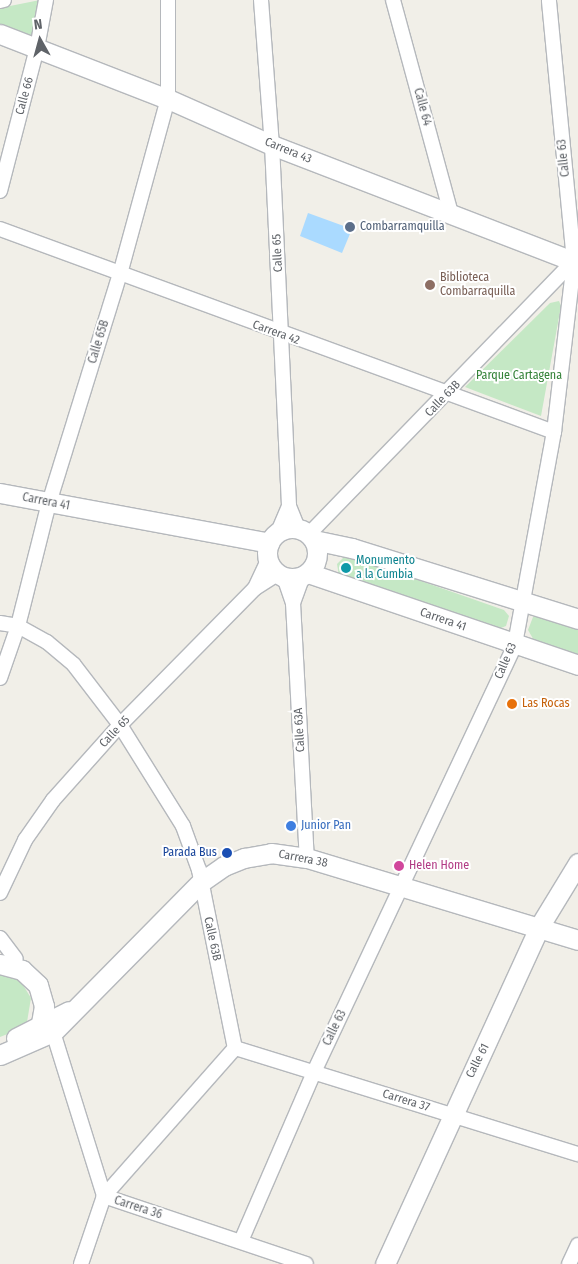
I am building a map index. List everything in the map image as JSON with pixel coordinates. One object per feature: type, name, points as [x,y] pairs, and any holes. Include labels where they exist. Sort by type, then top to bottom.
[{"type":"street","points":[[0,1],[4,0]]},
{"type":"street","name":"Calle 66","points":[[0,190],[37,48],[46,0]]},
{"type":"street","name":"Calle 65B","points":[[0,678],[18,626],[49,503],[120,274],[168,99],[168,0]]},
{"type":"street","name":"Calle 65","points":[[1,885],[25,840],[53,800],[120,725],[254,589],[275,557],[289,506],[283,335],[261,0]]},
{"type":"street","name":"Calle 64","points":[[393,0],[451,213]]},
{"type":"street","name":"Calle 63","points":[[240,1241],[314,1072],[515,644],[554,432],[576,262],[549,0]]},
{"type":"street","name":"Carrera 43","points":[[0,34],[168,99],[272,145],[576,262]]},
{"type":"street","name":"Carrera 42","points":[[0,229],[283,335],[554,432]]},
{"type":"street","name":"Calle 63B","points":[[307,534],[448,394],[576,262]]},
{"type":"street","name":"Carrera 41","points":[[0,493],[275,557]]},
{"type":"street","name":"Calle 65","points":[[289,506],[307,534]]},
{"type":"street","points":[[307,534],[318,554],[306,575],[275,557],[307,534]]},
{"type":"street","points":[[307,534],[578,620]]},
{"type":"street","name":"Calle 63A","points":[[275,557],[293,603],[307,858]]},
{"type":"street","name":"Carrera 41","points":[[306,575],[578,665]]},
{"type":"street","name":"Calle 63A","points":[[293,603],[306,575]]},
{"type":"street","name":"Calle 63B","points":[[0,623],[18,626],[47,642],[74,665],[120,725],[183,826],[201,882],[235,1048]]},
{"type":"street","name":"Carrera 38","points":[[0,1055],[77,1008],[201,882],[224,866],[244,858],[271,853],[307,858],[403,885],[578,940]]},
{"type":"street","name":"Calle 61","points":[[385,1264],[450,1115],[539,927],[578,862]]},
{"type":"street","points":[[0,938],[8,961],[22,970],[38,985],[44,1006],[47,1028]]},
{"type":"street","name":"Carrera 38","points":[[0,1043],[47,1028]]},
{"type":"street","name":"Carrera 36","points":[[47,1028],[104,1196],[306,1264]]},
{"type":"street","points":[[81,1264],[104,1196],[235,1048]]},
{"type":"street","name":"Carrera 37","points":[[235,1048],[578,1154]]},
{"type":"street","points":[[569,1264],[578,1245]]},
{"type":"green space","points":[[40,0],[33,39],[0,27],[0,8]]},
{"type":"green space","name":"Parque Cartagena","points":[[559,301],[561,306],[541,416],[465,387],[550,303]]},
{"type":"green space","points":[[344,557],[355,558],[504,610],[509,616],[506,626],[496,630],[339,576],[337,564]]},
{"type":"green space","points":[[543,614],[578,626],[578,656],[535,642],[528,630],[533,617]]},
{"type":"green space","points":[[0,971],[18,977],[31,998],[27,1022],[20,1029],[0,1037]]},
{"type":"water","points":[[308,213],[352,229],[342,253],[300,236]]},
{"type":"place","name":"Combarramquilla","points":[[350,227]]},
{"type":"place","name":"Biblioteca Combarraquilla","points":[[430,285]]},
{"type":"place","name":"Monumento a la Cumbia","points":[[346,568]]},
{"type":"place","name":"Las Rocas","points":[[512,704]]},
{"type":"place","name":"Junior Pan","points":[[291,826]]},
{"type":"place","name":"Parada Bus","points":[[227,853]]},
{"type":"place","name":"Helen Home","points":[[399,866]]}]
